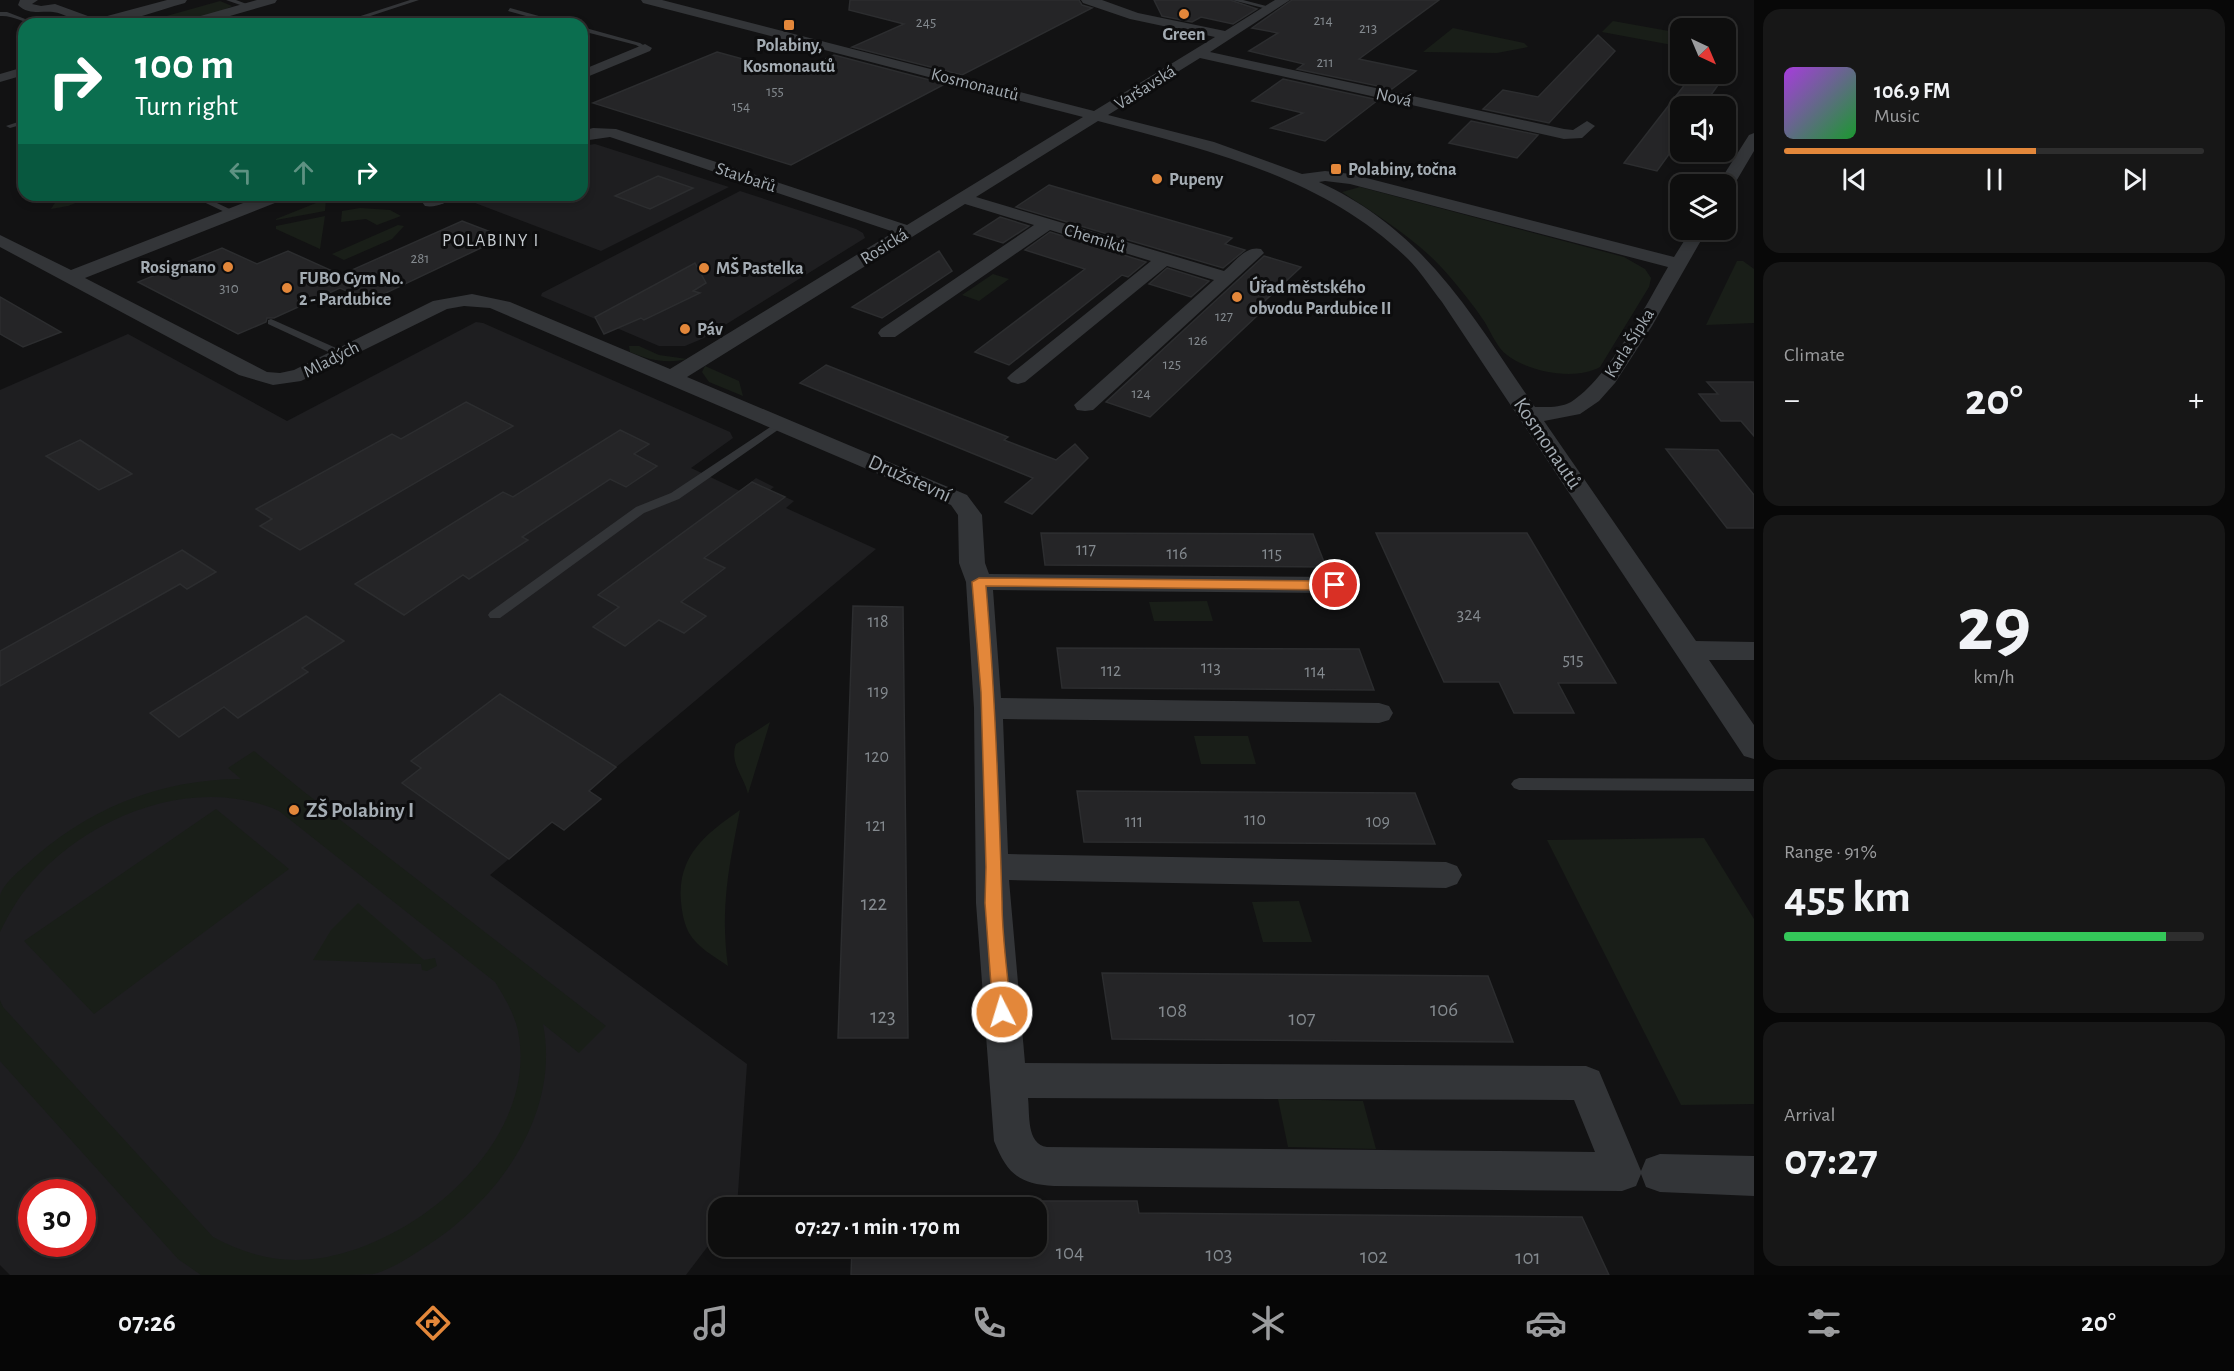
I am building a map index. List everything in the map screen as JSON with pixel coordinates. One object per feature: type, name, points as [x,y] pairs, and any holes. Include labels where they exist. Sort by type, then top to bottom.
[{"type":"street","points":[[32,0],[24,5],[40,9],[54,4],[84,18]]},
{"type":"street","points":[[113,18],[180,0]]},
{"type":"street","points":[[208,18],[271,0]]},
{"type":"street","name":"Kosmonautů","points":[[647,0],[1221,149],[1300,180],[1359,212],[1414,255],[1450,298],[1754,748]]},
{"type":"street","points":[[1087,0],[1135,16],[1227,35]]},
{"type":"street","name":"Varšavská","points":[[1097,116],[1284,0]]},
{"type":"street","points":[[588,72],[645,48]]},
{"type":"street","name":"Nová","points":[[1198,53],[1564,134],[1577,135],[1587,126]]},
{"type":"street","points":[[0,78],[18,73]]},
{"type":"street","name":"Rosická","points":[[672,377],[1097,116]]},
{"type":"street","name":"Stavbařů","points":[[588,134],[612,132],[908,231]]},
{"type":"street","points":[[1732,174],[1754,138]]},
{"type":"street","name":"Kosmonautů","points":[[1300,180],[1315,176],[1351,179],[1678,264]]},
{"type":"street","name":"Chemiků","points":[[963,198],[1227,278]]},
{"type":"street","points":[[70,277],[264,201]]},
{"type":"street","points":[[888,333],[1048,223]]},
{"type":"street","name":"Mladých","points":[[0,240],[246,371],[269,380],[291,379],[440,305],[473,298],[503,306],[672,377]]},
{"type":"street","name":"Karla Šípka","points":[[1528,414],[1567,411],[1577,408],[1593,397],[1622,357],[1693,240]]},
{"type":"street","points":[[1084,405],[1254,253]]},
{"type":"street","points":[[1018,378],[1164,259]]},
{"type":"street","name":"Družstevní","points":[[672,377],[959,500],[970,515],[972,563],[979,582],[988,708],[994,867],[993,903],[1013,1141],[1017,1152],[1026,1161],[1036,1166],[1054,1167],[1622,1172],[1586,1083],[1008,1080]]},
{"type":"street","points":[[979,582],[1335,585]]},
{"type":"street","points":[[1688,650],[1754,651]]},
{"type":"street","points":[[988,708],[1379,713]]},
{"type":"street","points":[[994,867],[1446,875]]},
{"type":"street","points":[[1660,1173],[1754,1176]]},
{"type":"lane","points":[[229,0],[249,6]]},
{"type":"lane","points":[[358,18],[416,0]]},
{"type":"lane","points":[[1235,0],[1271,8]]},
{"type":"lane","points":[[510,10],[540,18]]},
{"type":"lane","points":[[0,14],[5,13],[19,18]]},
{"type":"lane","points":[[588,32],[638,44],[645,48]]},
{"type":"lane","points":[[10,126],[18,124]]},
{"type":"lane","points":[[207,201],[234,213]]},
{"type":"lane","points":[[272,322],[341,354]]},
{"type":"lane","points":[[495,615],[640,510],[675,496],[781,423]]},
{"type":"lane","points":[[1519,784],[1754,785]]},
{"type":"shaded area","points":[[220,1],[232,6],[199,18],[159,18]]},
{"type":"shaded area","points":[[1613,21],[1670,31],[1670,45],[1602,32]]},
{"type":"shaded area","points":[[1453,28],[1524,43],[1528,47],[1497,53],[1423,52]]},
{"type":"shaded area","points":[[595,144],[729,187],[601,251],[470,201],[588,201],[588,145]]},
{"type":"shaded area","points":[[1360,187],[1624,257],[1645,269],[1651,278],[1649,287],[1600,367],[1590,371],[1565,374],[1527,366],[1503,352],[1468,299],[1439,264],[1399,231],[1342,192]]},
{"type":"shaded area","name":"MŠ Pastelka","points":[[740,191],[856,229],[863,233],[865,238],[704,338],[685,346],[659,346],[541,296],[542,293]]},
{"type":"shaded area","points":[[56,201],[81,201],[68,206],[51,209]]},
{"type":"shaded area","points":[[321,201],[326,201],[325,211],[276,219]]},
{"type":"shaded area","points":[[360,208],[390,210],[401,216],[377,225],[366,219],[341,222],[342,211]]},
{"type":"shaded area","points":[[325,216],[320,249],[276,229],[276,226]]},
{"type":"shaded area","points":[[398,225],[404,226],[392,239],[344,260],[332,254]]},
{"type":"shaded area","points":[[1737,261],[1743,261],[1754,269],[1754,323],[1706,325]]},
{"type":"shaded area","points":[[993,274],[1009,279],[979,301],[962,295]]},
{"type":"shaded area","name":"ZŠ Polabiny I","points":[[476,322],[483,323],[730,432],[733,438],[691,468],[740,491],[756,478],[774,487],[770,490],[794,501],[786,508],[876,549],[589,790],[601,799],[564,830],[552,822],[490,875],[747,1064],[738,1197],[708,1197],[708,1246],[686,1275],[10,1275],[0,1265],[0,390],[128,334],[287,421]]},
{"type":"shaded area","points":[[629,346],[639,346],[659,355],[687,359],[665,361],[651,359],[630,352]]},
{"type":"shaded area","points":[[705,366],[739,381],[743,396],[709,382],[702,372]]},
{"type":"shaded area","points":[[1207,601],[1213,621],[1154,621],[1149,602]]},
{"type":"shaded area","points":[[770,722],[748,794],[734,757],[736,744]]},
{"type":"shaded area","points":[[1194,736],[1248,736],[1256,764],[1201,764]]},
{"type":"shaded area","points":[[254,751],[606,1026],[579,1053],[543,1024],[546,1058],[542,1091],[532,1123],[517,1153],[498,1182],[449,1230],[405,1260],[374,1274],[201,1275],[178,1259],[0,1061],[0,1000],[3,1007],[213,1237],[261,1256],[286,1260],[313,1259],[351,1251],[390,1234],[428,1211],[461,1182],[489,1149],[509,1112],[520,1072],[518,1031],[509,1006],[495,982],[279,811],[247,801],[213,797],[179,800],[146,807],[113,820],[83,837],[56,858],[22,894],[0,932],[0,896],[7,883],[49,845],[99,813],[153,791],[211,780],[241,779],[228,768]]},
{"type":"shaded area","points":[[216,809],[289,869],[94,1014],[24,941]]},
{"type":"shaded area","points":[[740,810],[725,906],[728,966],[701,947],[689,933],[682,910],[681,886],[684,871],[696,847],[705,837]]},
{"type":"shaded area","points":[[1704,838],[1754,919],[1754,1104],[1681,1105],[1547,840]]},
{"type":"shaded area","points":[[1299,901],[1312,942],[1263,942],[1252,902]]},
{"type":"shaded area","points":[[358,903],[424,960],[435,958],[437,966],[427,971],[422,970],[421,964],[313,960],[331,930]]},
{"type":"shaded area","points":[[1278,1099],[1363,1101],[1376,1149],[1288,1147]]},
{"type":"building","points":[[850,0],[1079,0],[1082,5],[1092,8],[962,75],[852,47],[904,24],[849,10]]},
{"type":"building","points":[[1154,0],[1230,0],[1257,9],[1233,24],[1201,17],[1192,22],[1162,16]]},
{"type":"building","points":[[1292,0],[1439,0],[1359,59],[1416,71],[1392,89],[1297,69],[1304,64],[1249,51],[1278,33],[1252,28]]},
{"type":"building","points":[[1598,35],[1615,51],[1549,123],[1483,109],[1503,90],[1538,97]]},
{"type":"building","points":[[717,52],[794,73],[834,55],[945,84],[791,165],[593,103]]},
{"type":"building","points":[[1283,79],[1378,100],[1325,141],[1271,128],[1303,113],[1252,101]]},
{"type":"building","points":[[1685,84],[1719,84],[1710,96],[1676,96]]},
{"type":"building","points":[[1670,104],[1670,153],[1657,171],[1624,163]]},
{"type":"building","points":[[1471,121],[1538,135],[1517,158],[1449,143]]},
{"type":"building","points":[[658,176],[693,188],[650,209],[615,196]]},
{"type":"building","points":[[1049,185],[1232,238],[1225,244],[1245,250],[1223,268],[1016,207]]},
{"type":"building","points":[[1000,217],[1029,226],[1003,243],[974,234]]},
{"type":"building","points":[[462,221],[504,237],[369,301],[340,288],[274,318],[267,318],[266,322],[238,334],[138,282],[222,248],[257,264],[288,251],[341,275]]},
{"type":"building","points":[[1050,232],[1146,262],[1128,277],[1122,275],[1009,365],[975,352],[1085,269],[1025,250]]},
{"type":"building","points":[[939,251],[952,271],[882,318],[852,307]]},
{"type":"building","points":[[1264,256],[1301,267],[1255,310],[1261,312],[1150,417],[1106,402]]},
{"type":"building","points":[[695,263],[706,283],[693,291],[700,293],[644,320],[641,318],[604,334],[595,317]]},
{"type":"building","points":[[1167,268],[1209,281],[1191,297],[1149,284]]},
{"type":"building","points":[[0,297],[61,332],[23,347],[0,334]]},
{"type":"building","points":[[826,365],[1008,437],[1004,440],[1056,460],[1075,444],[1088,458],[1032,514],[1005,502],[1033,478],[800,383]]},
{"type":"building","points":[[1707,382],[1754,382],[1754,436],[1741,421],[1721,421],[1699,394],[1718,394]]},
{"type":"building","points":[[466,402],[513,426],[300,550],[260,526],[272,519],[256,509],[392,434],[401,439]]},
{"type":"building","points":[[620,430],[649,444],[634,454],[657,466],[626,487],[610,479],[522,537],[528,540],[469,579],[463,575],[404,615],[355,584],[503,492],[513,497]]},
{"type":"building","points":[[80,440],[132,474],[99,490],[46,456]]},
{"type":"building","points":[[1666,449],[1718,450],[1754,495],[1754,528],[1727,528]]},
{"type":"building","points":[[752,482],[785,497],[704,558],[725,568],[681,602],[706,616],[684,633],[659,620],[625,646],[593,627],[619,607],[598,595]]},
{"type":"building","points":[[1041,533],[1313,534],[1326,567],[1045,565]]},
{"type":"building","points":[[1376,533],[1527,533],[1616,683],[1558,683],[1574,713],[1514,713],[1499,682],[1444,682]]},
{"type":"building","points":[[182,550],[216,572],[187,589],[180,584],[0,686],[0,651]]},
{"type":"building","points":[[853,606],[903,607],[908,1038],[838,1038]]},
{"type":"building","points":[[306,616],[344,641],[302,668],[308,672],[238,718],[224,707],[179,737],[150,713]]},
{"type":"building","points":[[1057,648],[1359,649],[1374,690],[1062,688]]},
{"type":"building","points":[[500,694],[616,767],[589,791],[601,799],[564,830],[552,822],[509,859],[402,783],[421,768],[411,761]]},
{"type":"building","points":[[1077,791],[1415,793],[1435,844],[1084,842]]},
{"type":"building","points":[[1102,973],[1488,976],[1513,1042],[1112,1039]]},
{"type":"building","points":[[1047,1201],[1137,1201],[1139,1213],[1582,1217],[1609,1275],[851,1275],[852,1257],[1047,1257]]},
{"type":"place","name":"Green","points":[[1184,14]]},
{"type":"place","name":"Polabiny, Kosmonautů","points":[[789,25]]},
{"type":"place","name":"Polabiny, točna","points":[[1336,169]]},
{"type":"place","name":"Pupeny","points":[[1157,179]]},
{"type":"place","name":"Rosignano","points":[[228,267]]},
{"type":"place","name":"MŠ Pastelka","points":[[704,268]]},
{"type":"place","name":"FUBO Gym No. 2 - Pardubice","points":[[287,288]]},
{"type":"place","name":"Úřad městského obvodu Pardubice II","points":[[1237,297]]},
{"type":"place","name":"Páv","points":[[685,329]]},
{"type":"place","name":"ZŠ Polabiny I","points":[[294,810]]},
{"type":"district","name":"POLABINY I","points":[[491,240]]},
{"type":"route","points":[[1002,1012],[993,903],[994,867],[988,692],[979,582],[1335,585]]}]
